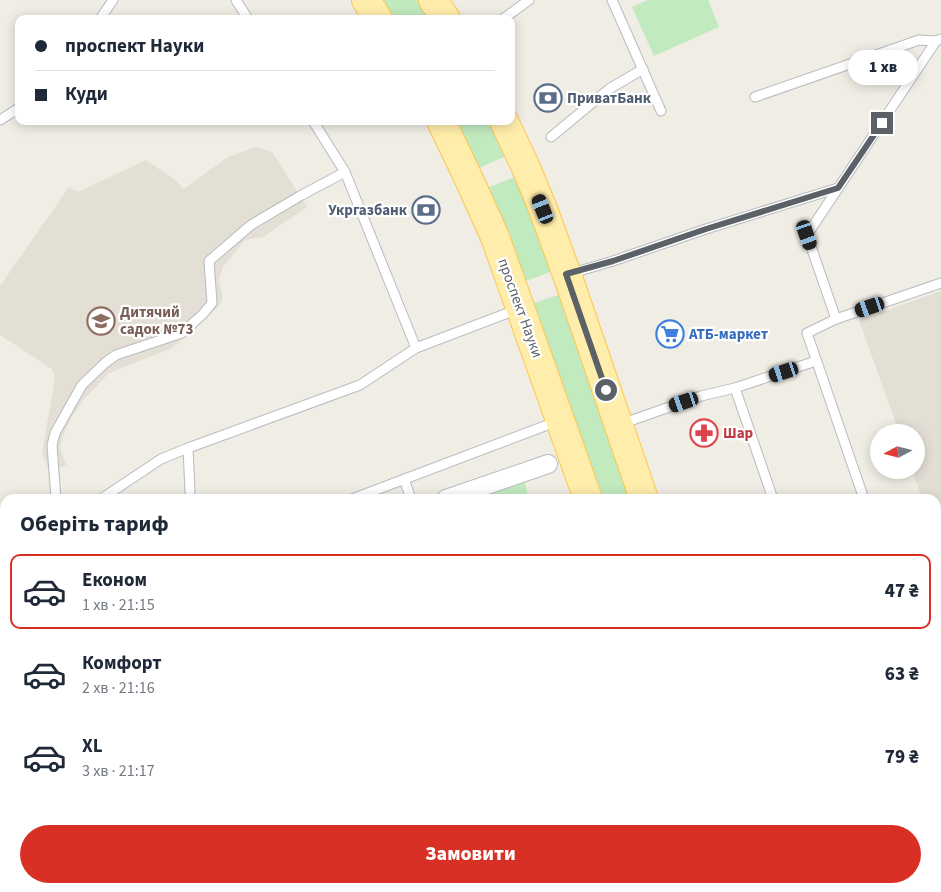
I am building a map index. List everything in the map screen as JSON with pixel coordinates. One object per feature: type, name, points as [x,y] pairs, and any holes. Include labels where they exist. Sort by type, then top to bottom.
[{"type":"main road","points":[[366,0],[375,15]]},
{"type":"main road","points":[[433,0],[443,15]]},
{"type":"main road","name":"проспект Науки","points":[[442,125],[495,237],[586,494]]},
{"type":"main road","points":[[506,125],[543,209],[642,494]]},
{"type":"street","points":[[461,494],[548,464]]},
{"type":"lane","points":[[103,15],[113,0]]},
{"type":"lane","points":[[236,0],[245,15]]},
{"type":"lane","points":[[508,15],[529,0]]},
{"type":"lane","points":[[612,0],[661,111]]},
{"type":"lane","points":[[755,97],[919,40],[939,40]]},
{"type":"lane","points":[[836,319],[807,235],[939,40]]},
{"type":"lane","points":[[551,136],[609,89],[643,69]]},
{"type":"lane","points":[[0,120],[15,111]]},
{"type":"lane","points":[[316,125],[345,172],[416,348]]},
{"type":"lane","points":[[56,494],[52,445],[55,433],[82,386],[116,355],[182,334],[212,303],[209,261],[251,225],[345,172]]},
{"type":"lane","points":[[566,274],[613,261],[706,229],[838,188]]},
{"type":"lane","points":[[862,494],[807,333],[836,319],[941,283]]},
{"type":"lane","points":[[108,494],[161,459],[360,385],[416,348],[520,308]]},
{"type":"lane","points":[[618,425],[701,396],[735,388],[816,361]]},
{"type":"lane","points":[[735,388],[771,494]]},
{"type":"lane","points":[[365,494],[561,420]]},
{"type":"lane","points":[[188,448],[190,492]]},
{"type":"lane","points":[[404,479],[409,494]]},
{"type":"shaded area","name":"Дитячий садок №73","points":[[256,147],[272,152],[307,207],[263,237],[245,240],[223,267],[219,279],[223,299],[218,307],[172,348],[109,373],[84,399],[72,416],[64,433],[60,448],[66,465],[50,472],[42,454],[55,377],[52,369],[0,335],[0,286],[69,187],[78,192],[146,160],[175,180],[184,189],[228,157]]},
{"type":"shaded area","points":[[941,291],[941,494],[920,494],[915,479],[925,479],[925,424],[896,424],[859,320]]},
{"type":"green space","points":[[380,0],[420,0],[430,15],[390,15]]},
{"type":"green space","points":[[648,0],[708,0],[719,27],[654,56],[632,7]]},
{"type":"green space","points":[[452,125],[493,125],[508,155],[475,170]]},
{"type":"green space","points":[[517,176],[553,271],[523,282],[485,189]]},
{"type":"green space","points":[[561,294],[630,494],[597,494],[531,304]]},
{"type":"green space","points":[[524,479],[528,494],[480,494]]},
{"type":"place","name":"ПриватБанк","points":[[548,98]]},
{"type":"place","name":"Укргазбанк","points":[[426,210]]},
{"type":"place","name":"Дитячий садок №73","points":[[101,321]]},
{"type":"place","name":"АТБ-маркет","points":[[670,334]]},
{"type":"place","name":"Шар","points":[[704,433]]},
{"type":"route","points":[[606,390],[566,274],[613,261],[706,229],[838,188],[882,123]]}]
